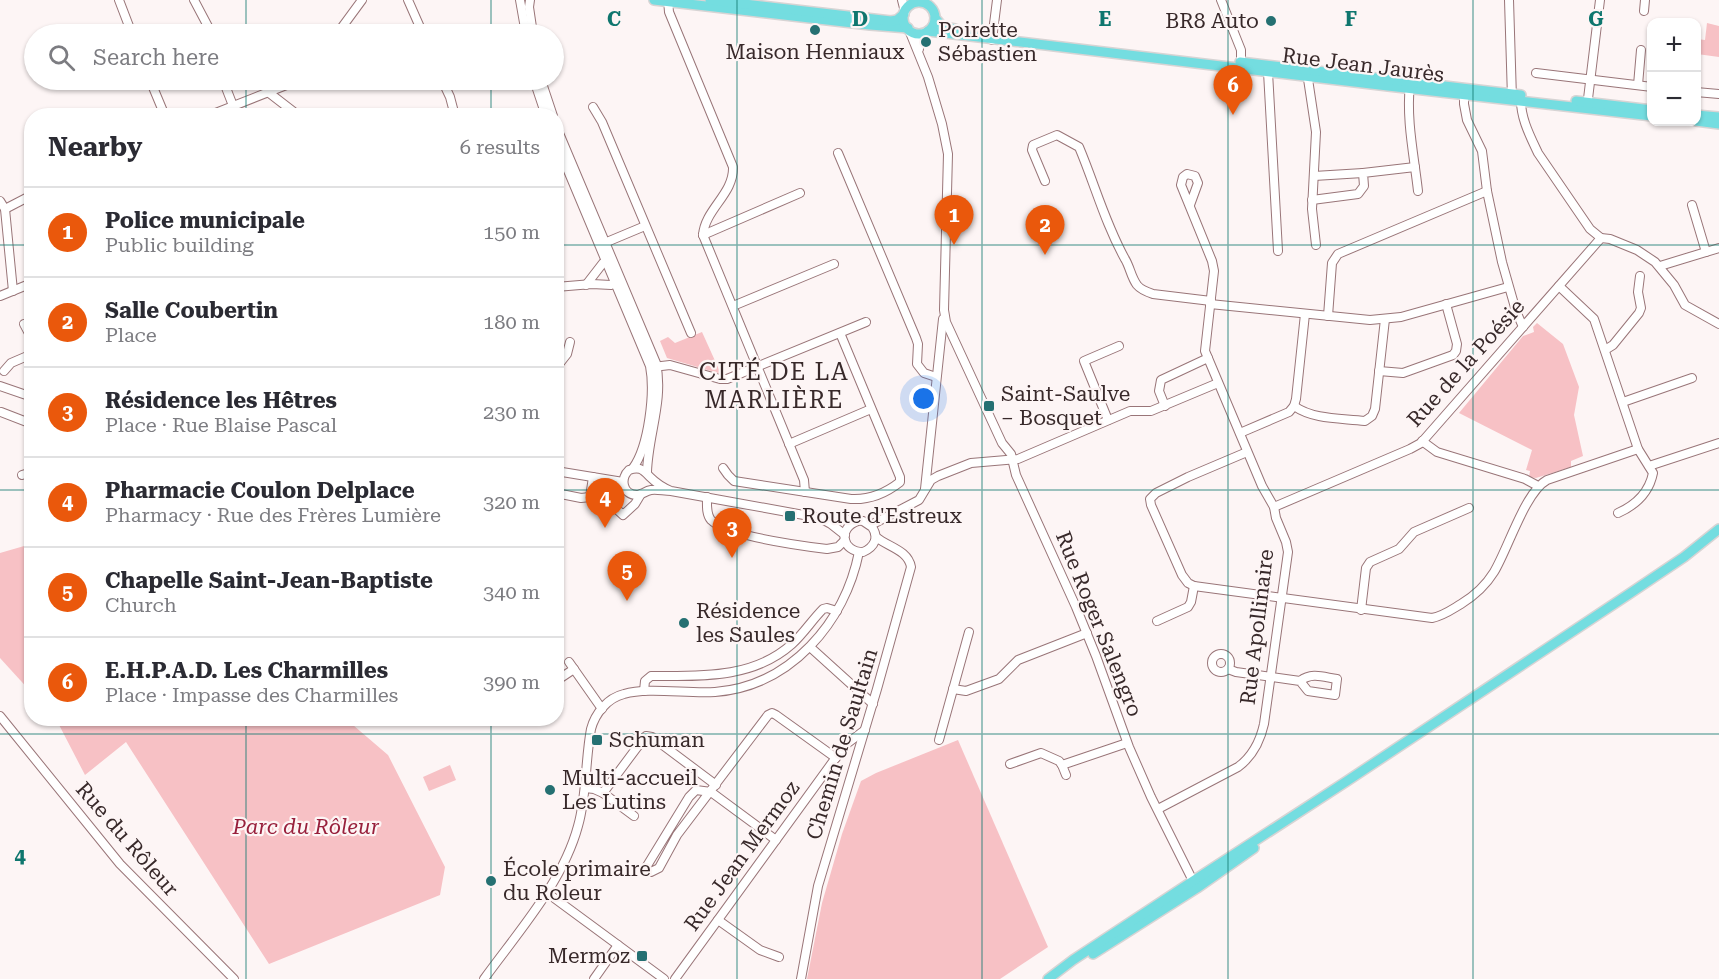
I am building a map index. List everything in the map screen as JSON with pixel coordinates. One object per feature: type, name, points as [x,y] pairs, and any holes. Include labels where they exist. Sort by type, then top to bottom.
[{"type":"main road","points":[[654,0],[909,29],[916,33],[926,32],[933,26],[935,18],[926,3],[916,1],[897,20],[891,21],[710,0]]},
{"type":"main road","points":[[905,13],[904,21],[909,29]]},
{"type":"main road","name":"Rue Jean Jaurès","points":[[935,18],[946,28],[992,37]]},
{"type":"main road","name":"Rue Jean Jaurès","points":[[926,32],[992,37],[1464,92],[1647,110]]},
{"type":"main road","name":"Rue Jean Jaurès","points":[[1241,66],[1268,72],[1309,74]]},
{"type":"main road","name":"Rue Jean Jaurès","points":[[1587,105],[1647,115]]},
{"type":"main road","points":[[1701,115],[1719,117]]},
{"type":"main road","points":[[1701,122],[1719,124]]},
{"type":"main road","points":[[1048,979],[1073,960],[1195,884],[1666,569],[1719,529]]},
{"type":"street","points":[[119,0],[128,24]]},
{"type":"street","points":[[194,0],[207,24]]},
{"type":"street","points":[[344,24],[362,0]]},
{"type":"street","points":[[520,0],[524,24]]},
{"type":"street","points":[[530,0],[532,24]]},
{"type":"street","points":[[902,0],[905,13]]},
{"type":"street","points":[[992,37],[997,0]]},
{"type":"street","points":[[1221,0],[1241,50],[1241,66]]},
{"type":"street","points":[[1509,0],[1516,97],[1530,136],[1541,158],[1587,226],[1601,238],[1610,239],[1637,250],[1660,266],[1685,305],[1719,324]]},
{"type":"street","points":[[1587,105],[1600,0]]},
{"type":"street","points":[[1644,10],[1645,0]]},
{"type":"street","points":[[408,1],[418,24]]},
{"type":"street","points":[[668,1],[669,12],[732,162],[733,172],[730,184],[706,223],[703,235],[804,480],[805,492]]},
{"type":"street","points":[[909,29],[919,51],[942,124],[948,154],[944,310],[926,490]]},
{"type":"street","points":[[919,51],[919,41],[926,32]]},
{"type":"street","points":[[1638,85],[1641,50]]},
{"type":"street","points":[[1268,72],[1278,251]]},
{"type":"street","points":[[1536,73],[1647,86]]},
{"type":"street","points":[[1309,74],[1316,132],[1312,200],[1316,245]]},
{"type":"street","points":[[1410,85],[1409,134],[1418,191]]},
{"type":"street","points":[[154,90],[162,108]]},
{"type":"street","points":[[227,90],[233,106]]},
{"type":"street","points":[[228,108],[273,90]]},
{"type":"street","points":[[446,90],[452,108]]},
{"type":"street","points":[[537,90],[543,108]]},
{"type":"street","points":[[544,90],[550,108]]},
{"type":"street","points":[[268,92],[289,108]]},
{"type":"street","points":[[1464,92],[1467,120],[1481,149],[1487,191],[1508,287],[1522,327]]},
{"type":"street","points":[[1701,92],[1719,94]]},
{"type":"street","points":[[593,107],[602,122],[691,333]]},
{"type":"street","points":[[1045,181],[1032,150],[1034,145],[1057,135],[1079,147],[1118,248],[1137,284],[1144,291],[1153,294],[1360,320],[1401,317],[1508,287]]},
{"type":"street","points":[[564,146],[603,244]]},
{"type":"street","points":[[838,153],[916,338],[918,367],[936,377]]},
{"type":"street","points":[[564,159],[610,259],[659,381],[658,402],[648,454],[650,484],[635,504],[623,515],[607,501],[564,495]]},
{"type":"street","points":[[1314,176],[1415,167]]},
{"type":"street","points":[[1312,200],[1358,194],[1364,186],[1363,172]]},
{"type":"street","points":[[1328,316],[1332,263],[1338,254],[1487,191]]},
{"type":"street","points":[[703,235],[800,193]]},
{"type":"street","points":[[5,209],[24,199]]},
{"type":"street","points":[[0,201],[5,209],[13,291]]},
{"type":"street","name":"Rue Apollinaire","points":[[1158,809],[1238,767],[1251,755],[1261,736],[1288,549],[1274,507],[1265,494],[1208,358],[1205,345],[1214,274],[1213,264],[1190,205]]},
{"type":"street","points":[[1692,205],[1706,252]]},
{"type":"street","points":[[603,244],[645,226]]},
{"type":"street","name":"Rue de la Poésie","points":[[1274,507],[1410,449],[1422,441],[1601,238]]},
{"type":"street","points":[[1660,266],[1719,248]]},
{"type":"street","points":[[586,285],[601,265],[610,259]]},
{"type":"street","points":[[733,306],[834,264]]},
{"type":"street","points":[[1605,350],[1613,345],[1641,310],[1638,294],[1640,276]]},
{"type":"street","points":[[564,286],[620,283]]},
{"type":"street","points":[[0,296],[24,286]]},
{"type":"street","points":[[1559,286],[1593,317],[1638,449],[1652,475],[1642,496],[1632,507],[1618,513]]},
{"type":"street","points":[[1379,371],[1401,374],[1453,355],[1457,344],[1446,304]]},
{"type":"street","points":[[944,310],[954,340],[1005,446],[1015,453],[1026,455]]},
{"type":"street","points":[[1240,433],[1286,413],[1294,406],[1305,314]]},
{"type":"street","points":[[1294,406],[1313,415],[1366,420],[1374,412],[1385,319]]},
{"type":"street","points":[[653,367],[670,365],[723,380],[866,322]]},
{"type":"street","points":[[723,468],[735,481],[851,500],[877,495],[901,481],[840,333]]},
{"type":"street","points":[[941,341],[948,338],[954,340]]},
{"type":"street","points":[[564,357],[570,342]]},
{"type":"street","points":[[1108,420],[1084,361],[1119,346]]},
{"type":"street","points":[[4,371],[11,363],[24,357]]},
{"type":"street","points":[[1166,406],[1159,391],[1161,380],[1208,358]]},
{"type":"street","points":[[633,468],[643,451],[650,410],[653,367]]},
{"type":"street","points":[[1623,402],[1692,378]]},
{"type":"street","points":[[871,525],[916,502],[932,480],[938,476],[968,464],[1013,460],[1130,411],[1148,412],[1218,382]]},
{"type":"street","points":[[0,386],[24,394]]},
{"type":"street","points":[[789,444],[871,409]]},
{"type":"street","points":[[1,412],[24,421]]},
{"type":"street","points":[[1422,441],[1437,452],[1525,479],[1538,486]]},
{"type":"street","points":[[1649,466],[1719,442]]},
{"type":"street","points":[[989,461],[998,456],[1001,448],[1005,446]]},
{"type":"street","name":"Rue Roger Salengro","points":[[1005,446],[1069,589],[1127,743],[1195,884]]},
{"type":"street","points":[[1248,452],[1188,477],[1156,493],[1150,499],[1150,506],[1182,575],[1188,583],[1194,586],[1282,599],[1432,618],[1442,616],[1470,599],[1483,587],[1493,573],[1524,509],[1538,486],[1547,480],[1638,449]]},
{"type":"street","points":[[928,467],[930,472],[938,476]]},
{"type":"street","points":[[671,491],[641,468],[633,468],[626,472],[624,487],[635,495],[652,490],[671,491],[815,517],[867,522],[874,530],[875,542],[870,548],[859,552],[849,547],[845,538],[831,524],[815,517]]},
{"type":"street","points":[[564,472],[623,482]]},
{"type":"street","points":[[590,497],[593,477]]},
{"type":"street","points":[[707,497],[710,518],[732,530],[828,549],[836,548],[845,538],[849,526],[858,521]]},
{"type":"street","points":[[1361,610],[1366,568],[1369,563],[1399,549],[1414,532],[1469,508]]},
{"type":"street","name":"Chemin de Saultain","points":[[801,979],[818,885],[873,704],[911,567],[904,555],[876,537]]},
{"type":"street","points":[[484,979],[560,872],[580,819],[591,729],[602,709],[619,695],[631,692],[717,692],[752,683],[791,663],[824,632],[837,611],[853,578],[859,552]]},
{"type":"street","points":[[1156,621],[1188,607],[1194,586]]},
{"type":"street","points":[[644,691],[645,681],[651,676],[712,676],[747,669],[786,649],[823,609],[837,611]]},
{"type":"street","points":[[939,740],[969,632]]},
{"type":"street","points":[[953,688],[966,692],[999,679],[1018,660],[1087,633]]},
{"type":"street","points":[[810,647],[873,704]]},
{"type":"street","points":[[564,673],[571,666],[602,709]]},
{"type":"street","points":[[747,669],[752,683]]},
{"type":"street","points":[[1228,669],[1300,681],[1310,675],[1337,679],[1335,695],[1308,691],[1300,681]]},
{"type":"street","points":[[776,840],[711,792],[696,790],[690,795],[646,866],[647,871],[653,872],[659,868],[677,835],[711,792],[766,717],[770,714],[776,715],[836,758]]},
{"type":"street","name":"Rue du Rôleur","points":[[0,716],[120,864],[234,979]]},
{"type":"street","name":"Rue Jean Mermoz","points":[[675,979],[836,758],[849,741],[865,730]]},
{"type":"street","points":[[603,792],[646,736],[652,737],[716,784]]},
{"type":"street","points":[[1062,765],[1127,743]]},
{"type":"street","points":[[1010,764],[1041,753],[1059,761],[1066,775]]},
{"type":"street","points":[[585,788],[603,792],[634,816]]},
{"type":"street","points":[[546,892],[664,979]]},
{"type":"street","points":[[718,920],[760,950],[779,957]]},
{"type":"street","points":[[594,979],[618,945]]},
{"type":"green space","points":[[1707,23],[1719,26],[1719,57],[1701,55],[1701,40],[1705,40]]},
{"type":"green space","points":[[1537,323],[1563,344],[1579,387],[1574,415],[1583,456],[1571,461],[1571,467],[1536,478],[1529,477],[1530,471],[1526,470],[1532,450],[1459,413],[1523,336],[1534,332],[1533,327]]},
{"type":"green space","points":[[702,332],[721,374],[667,358],[660,341],[668,337],[675,343]]},
{"type":"green space","points":[[24,546],[24,684],[0,658],[0,553]]},
{"type":"green space","name":"Parc du Rôleur","points":[[60,726],[354,726],[388,755],[445,867],[440,895],[269,964],[126,742],[85,775]]},
{"type":"green space","points":[[958,740],[1048,947],[1000,979],[807,979],[822,903],[842,834],[861,781]]},
{"type":"green space","points":[[450,765],[456,780],[429,791],[423,777]]},
{"type":"place","name":"BR8 Auto","points":[[1271,21]]},
{"type":"place","name":"Maison Henniaux","points":[[815,30]]},
{"type":"place","name":"Poirette Sébastien","points":[[926,42]]},
{"type":"place","name":"E.H.P.A.D. Les Charmilles","points":[[1233,115]]},
{"type":"place","name":"Police municipale","points":[[954,245]]},
{"type":"place","name":"Salle Coubertin","points":[[1045,255]]},
{"type":"place","name":"Saint-Saulve – Bosquet","points":[[989,406]]},
{"type":"place","name":"Route d'Estreux","points":[[790,516]]},
{"type":"place","name":"Pharmacie Coulon Delplace","points":[[605,528]]},
{"type":"place","name":"Résidence les Hêtres","points":[[732,558]]},
{"type":"place","name":"Chapelle Saint-Jean-Baptiste","points":[[627,601]]},
{"type":"place","name":"Résidence les Saules","points":[[684,623]]},
{"type":"place","name":"Schuman","points":[[597,740]]},
{"type":"place","name":"Multi-accueil Les Lutins","points":[[550,790]]},
{"type":"place","name":"École primaire du Roleur","points":[[491,881]]},
{"type":"place","name":"Mermoz","points":[[642,956]]},
{"type":"district","name":"CITÉ DE LA MARLIÈRE","points":[[774,386]]}]
